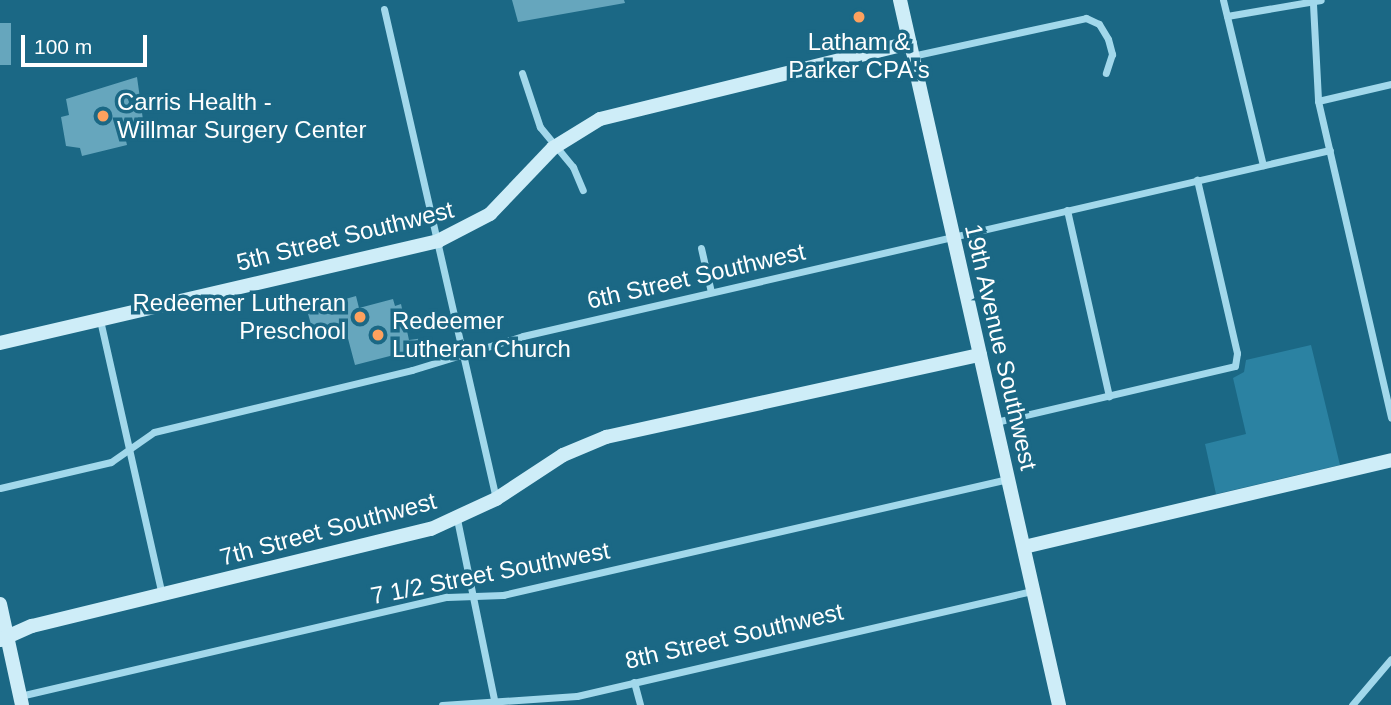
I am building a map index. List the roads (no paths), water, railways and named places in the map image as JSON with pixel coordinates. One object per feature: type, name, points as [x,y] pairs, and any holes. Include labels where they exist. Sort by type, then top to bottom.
[{"type":"street","name":"19th Avenue Southwest","points":[[900,0],[1059,705]]},
{"type":"street","points":[[1223,0],[1263,164]]},
{"type":"street","points":[[1227,16],[1291,0],[1313,4],[1321,0]]},
{"type":"street","points":[[1313,4],[1318,102],[1391,418]]},
{"type":"street","points":[[384,9],[496,499]]},
{"type":"street","name":"5th Street Southwest","points":[[0,343],[438,241],[491,214],[553,148],[594,122],[630,109],[911,49],[1086,18],[1099,24],[1111,47],[1107,74]]},
{"type":"street","points":[[522,73],[553,148],[573,167],[583,190]]},
{"type":"street","points":[[1318,102],[1391,84]]},
{"type":"street","name":"6th Street Southwest","points":[[0,488],[103,464],[154,432],[711,292],[1330,150]]},
{"type":"street","points":[[995,422],[1237,363],[1197,180]]},
{"type":"street","points":[[1067,210],[1109,396]]},
{"type":"street","points":[[701,247],[711,292]]},
{"type":"street","points":[[100,319],[162,595]]},
{"type":"street","name":"7th Street Southwest","points":[[4,638],[457,519],[496,499],[563,455],[606,437],[980,355]]},
{"type":"street","points":[[1024,547],[1391,460]]},
{"type":"street","name":"7 1/2 Street Southwest","points":[[21,701],[447,597],[503,595],[1008,479]]},
{"type":"street","points":[[457,519],[475,596],[494,699]]},
{"type":"street","name":"8th Street Southwest","points":[[443,705],[494,699],[551,700],[1034,591]]},
{"type":"street","points":[[0,604],[4,638],[21,701]]},
{"type":"street","points":[[1352,705],[1391,659]]},
{"type":"street","points":[[634,682],[640,705]]},
{"type":"place","name":"Latham & Parker CPA's","points":[[859,17]]},
{"type":"place","name":"Carris Health - Willmar Surgery Center","points":[[103,116]]},
{"type":"place","name":"Redeemer Lutheran Preschool","points":[[360,317]]},
{"type":"place","name":"Redeemer Lutheran Church","points":[[378,335]]}]
